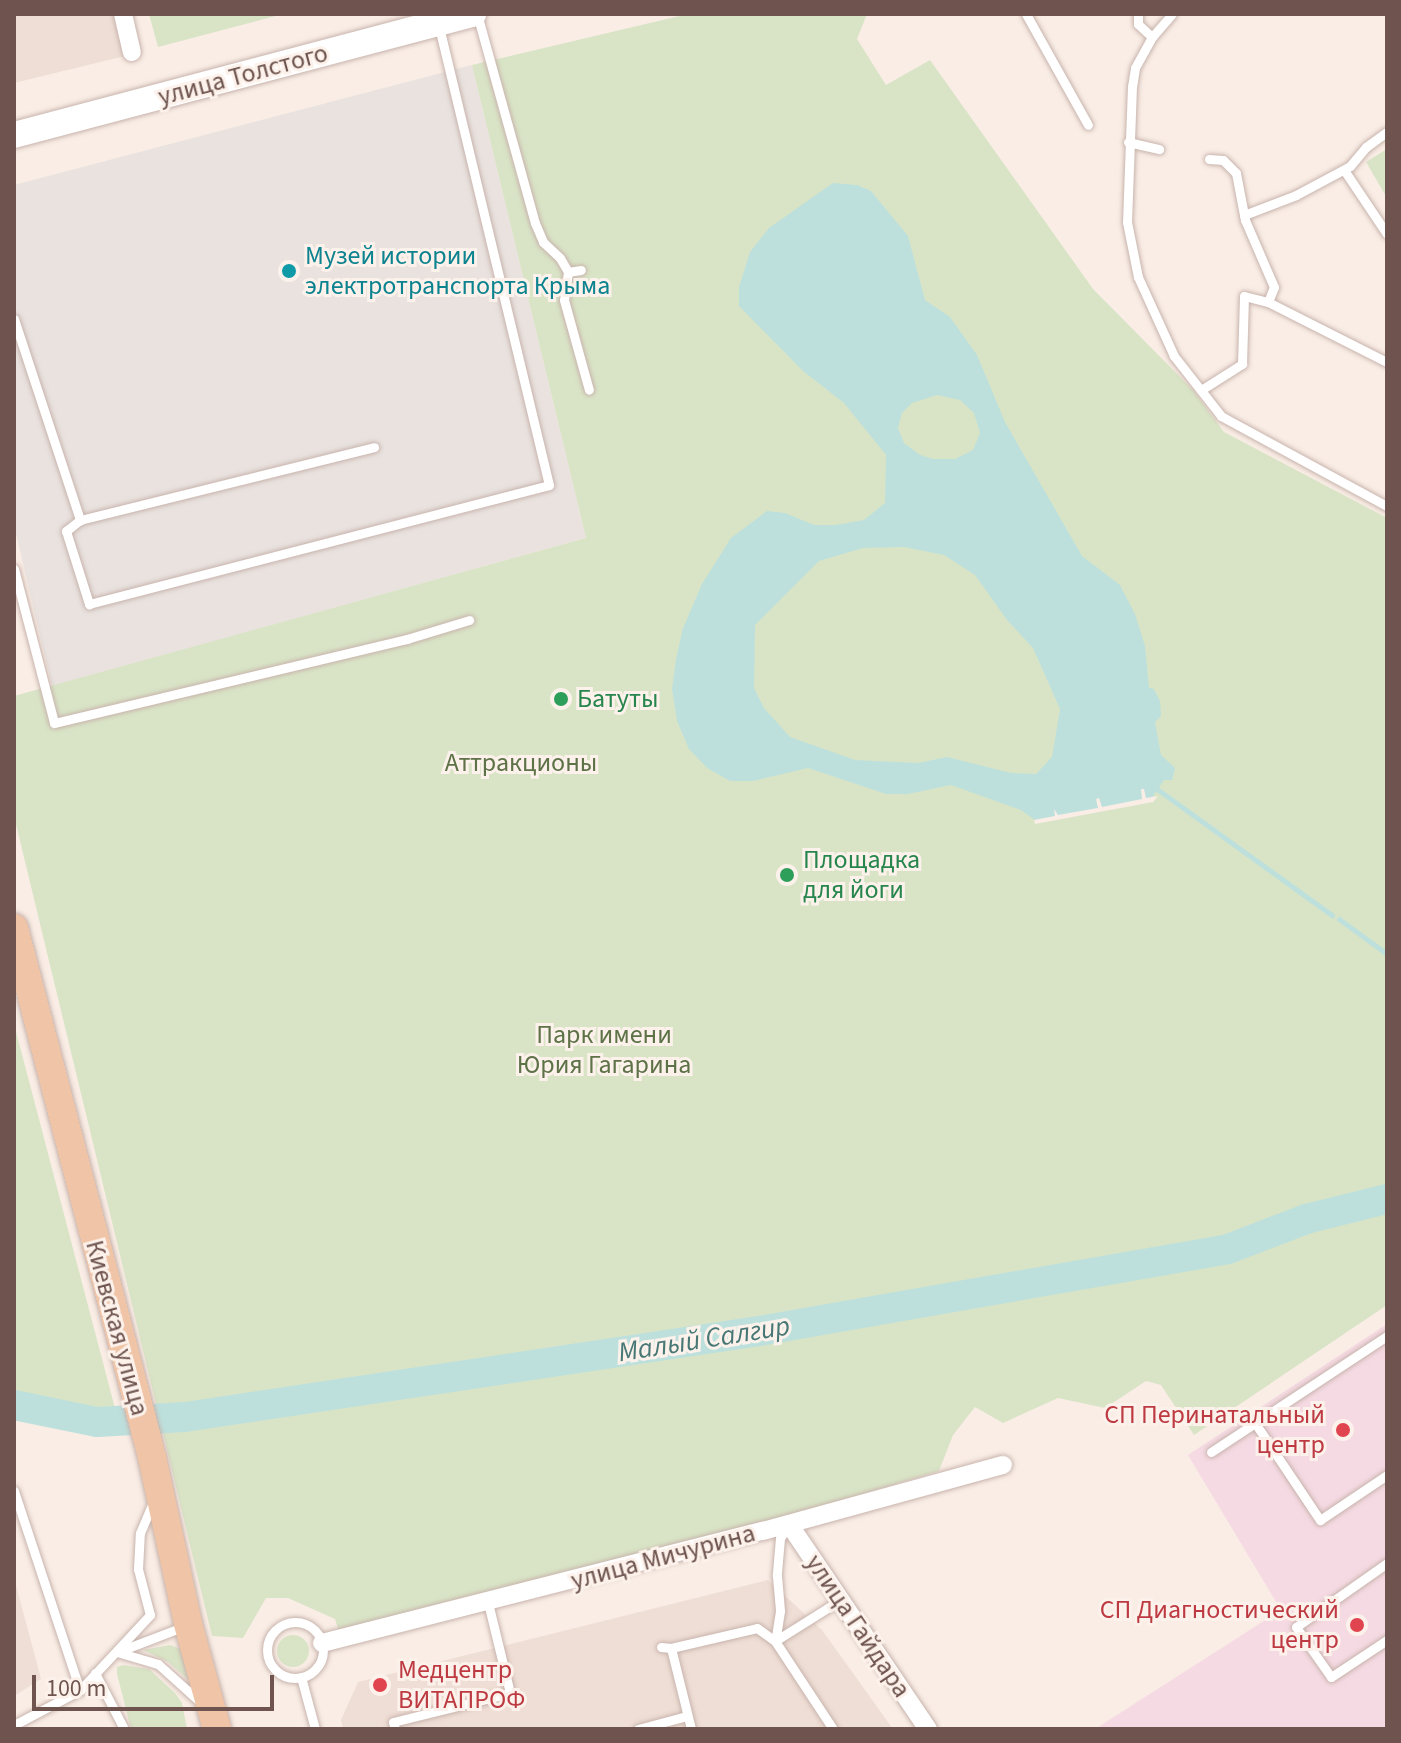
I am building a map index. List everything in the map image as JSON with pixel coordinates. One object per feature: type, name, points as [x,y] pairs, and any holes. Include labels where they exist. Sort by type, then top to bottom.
[{"type":"main road","name":"улица Толстого","points":[[14,135],[475,14]]},
{"type":"main road","name":"Киевская улица","points":[[14,928],[152,1457],[188,1624],[216,1726]]},
{"type":"street","points":[[123,14],[132,52]]},
{"type":"street","name":"улица Мичурина","points":[[322,1643],[488,1603],[1003,1465]]},
{"type":"street","name":"улица Гайдара","points":[[789,1524],[928,1729]]},
{"type":"lane","points":[[475,14],[535,223],[543,242],[560,258],[568,272],[564,300],[589,390]]},
{"type":"lane","points":[[1026,14],[1088,125]]},
{"type":"lane","points":[[1138,14],[1138,24],[1152,37]]},
{"type":"lane","points":[[1172,14],[1152,37],[1135,68],[1128,142],[1127,222],[1138,277],[1174,356],[1221,416],[1387,506]]},
{"type":"lane","points":[[374,447],[80,520],[66,531],[89,604],[549,485],[438,23]]},
{"type":"lane","points":[[1244,215],[1296,195],[1344,170],[1387,132]]},
{"type":"lane","points":[[1128,142],[1159,149]]},
{"type":"lane","points":[[1209,159],[1223,160],[1236,173],[1244,215],[1274,287],[1268,302]]},
{"type":"lane","points":[[1344,170],[1387,234]]},
{"type":"lane","points":[[568,272],[581,270]]},
{"type":"lane","points":[[1201,390],[1242,364],[1244,296],[1268,302],[1387,362]]},
{"type":"lane","points":[[14,319],[80,520]]},
{"type":"lane","points":[[14,569],[54,723],[407,639],[469,620]]},
{"type":"lane","points":[[1211,1452],[1387,1336]]},
{"type":"lane","points":[[1255,1423],[1320,1520],[1387,1475]]},
{"type":"lane","points":[[14,1725],[80,1690],[150,1615],[138,1569],[140,1533],[158,1489]]},
{"type":"lane","points":[[14,1491],[80,1690]]},
{"type":"lane","points":[[775,1641],[780,1611],[777,1576],[780,1538],[789,1524]]},
{"type":"lane","points":[[1387,1563],[1296,1627],[1331,1677],[1387,1640]]},
{"type":"lane","points":[[775,1641],[840,1600]]},
{"type":"lane","points":[[395,1729],[393,1722],[510,1693],[488,1603]]},
{"type":"lane","points":[[303,1622],[315,1630],[322,1643],[317,1667],[301,1677],[286,1677],[274,1669],[267,1656],[270,1634],[281,1624],[303,1622]]},
{"type":"lane","points":[[117,1652],[188,1624]]},
{"type":"lane","points":[[691,1729],[666,1648],[757,1628],[775,1641],[833,1729]]},
{"type":"lane","points":[[117,1652],[158,1664],[191,1690],[216,1726]]},
{"type":"lane","points":[[95,1673],[124,1729]]},
{"type":"lane","points":[[301,1677],[315,1729]]},
{"type":"lane","points":[[638,1729],[687,1716]]},
{"type":"shaded area","points":[[14,14],[115,14],[125,56],[14,83]]},
{"type":"shaded area","points":[[472,65],[586,538],[52,686],[14,525],[14,185]]},
{"type":"shaded area","points":[[1387,1324],[1387,1729],[1095,1729],[1281,1610],[1188,1455]]},
{"type":"shaded area","points":[[14,1578],[41,1679],[14,1696]]},
{"type":"shaded area","points":[[768,1580],[822,1630],[893,1729],[343,1729],[341,1720],[358,1682]]},
{"type":"green space","points":[[149,14],[283,14],[158,47]]},
{"type":"green space","name":"Парк имени Юрия Гагарина","points":[[688,14],[867,14],[857,39],[886,85],[930,60],[1093,289],[1193,390],[1224,432],[1387,518],[1387,1305],[1194,1435],[1161,1385],[1146,1381],[1105,1408],[1058,1398],[1003,1423],[975,1407],[953,1435],[939,1471],[761,1524],[339,1632],[335,1619],[288,1598],[266,1598],[243,1638],[212,1636],[14,816],[14,696],[586,538],[472,65]]},
{"type":"green space","points":[[1387,149],[1387,198],[1366,162]]},
{"type":"green space","points":[[14,1024],[117,1416],[99,1420],[14,1401]]},
{"type":"green space","points":[[293,1635],[304,1640],[309,1651],[304,1662],[293,1667],[282,1662],[277,1651],[282,1640]]},
{"type":"green space","points":[[170,1645],[184,1650],[192,1683],[168,1662],[143,1650]]},
{"type":"green space","points":[[117,1667],[149,1669],[175,1693],[182,1703],[187,1729],[131,1729],[117,1674]]},
{"type":"water","points":[[833,183],[857,185],[871,191],[908,236],[925,300],[950,317],[977,355],[1005,422],[1082,556],[1120,585],[1135,614],[1145,646],[1149,688],[1154,689],[1160,701],[1161,716],[1155,722],[1161,755],[1175,768],[1172,780],[1164,780],[1152,798],[1035,820],[1021,810],[951,785],[908,794],[886,794],[808,768],[753,781],[730,781],[707,768],[689,749],[677,721],[672,689],[676,659],[683,628],[702,584],[731,538],[767,511],[785,513],[814,525],[836,525],[864,520],[885,503],[886,455],[844,403],[803,371],[739,306],[739,287],[750,252],[769,228]],"holes":[[[937,395],[960,400],[974,413],[980,433],[973,450],[955,459],[933,459],[920,455],[904,443],[898,428],[902,413],[912,403]],[[904,547],[944,555],[975,575],[1007,620],[1033,648],[1060,709],[1052,757],[1036,774],[1011,773],[947,757],[918,763],[855,760],[790,737],[764,708],[754,688],[755,625],[819,561],[863,548]]]},
{"type":"pier","points":[[1141,789],[1144,789],[1146,798],[1158,796],[1153,802],[1035,824],[1034,820],[1055,816],[1054,809],[1058,815],[1098,808],[1096,799],[1099,798],[1102,807],[1142,799]]},
{"type":"waterway","points":[[1157,789],[1332,915]]},
{"type":"waterway","points":[[1339,919],[1387,954]]},
{"type":"waterway","name":"Малый Салгир","points":[[14,1405],[97,1422],[185,1417],[759,1331],[1228,1249],[1306,1219],[1387,1199]]},
{"type":"place","name":"Музей истории электротранспорта Крыма","points":[[289,271]]},
{"type":"place","name":"Батуты","points":[[561,699]]},
{"type":"place","name":"Площадка для йоги","points":[[787,875]]},
{"type":"place","name":"СП Перинатальный центр","points":[[1343,1430]]},
{"type":"place","name":"СП Диагностический центр","points":[[1357,1625]]},
{"type":"place","name":"Медцентр ВИТАПРОФ","points":[[380,1685]]},
{"type":"park label","name":"Аттракционы","points":[[521,763]]}]
